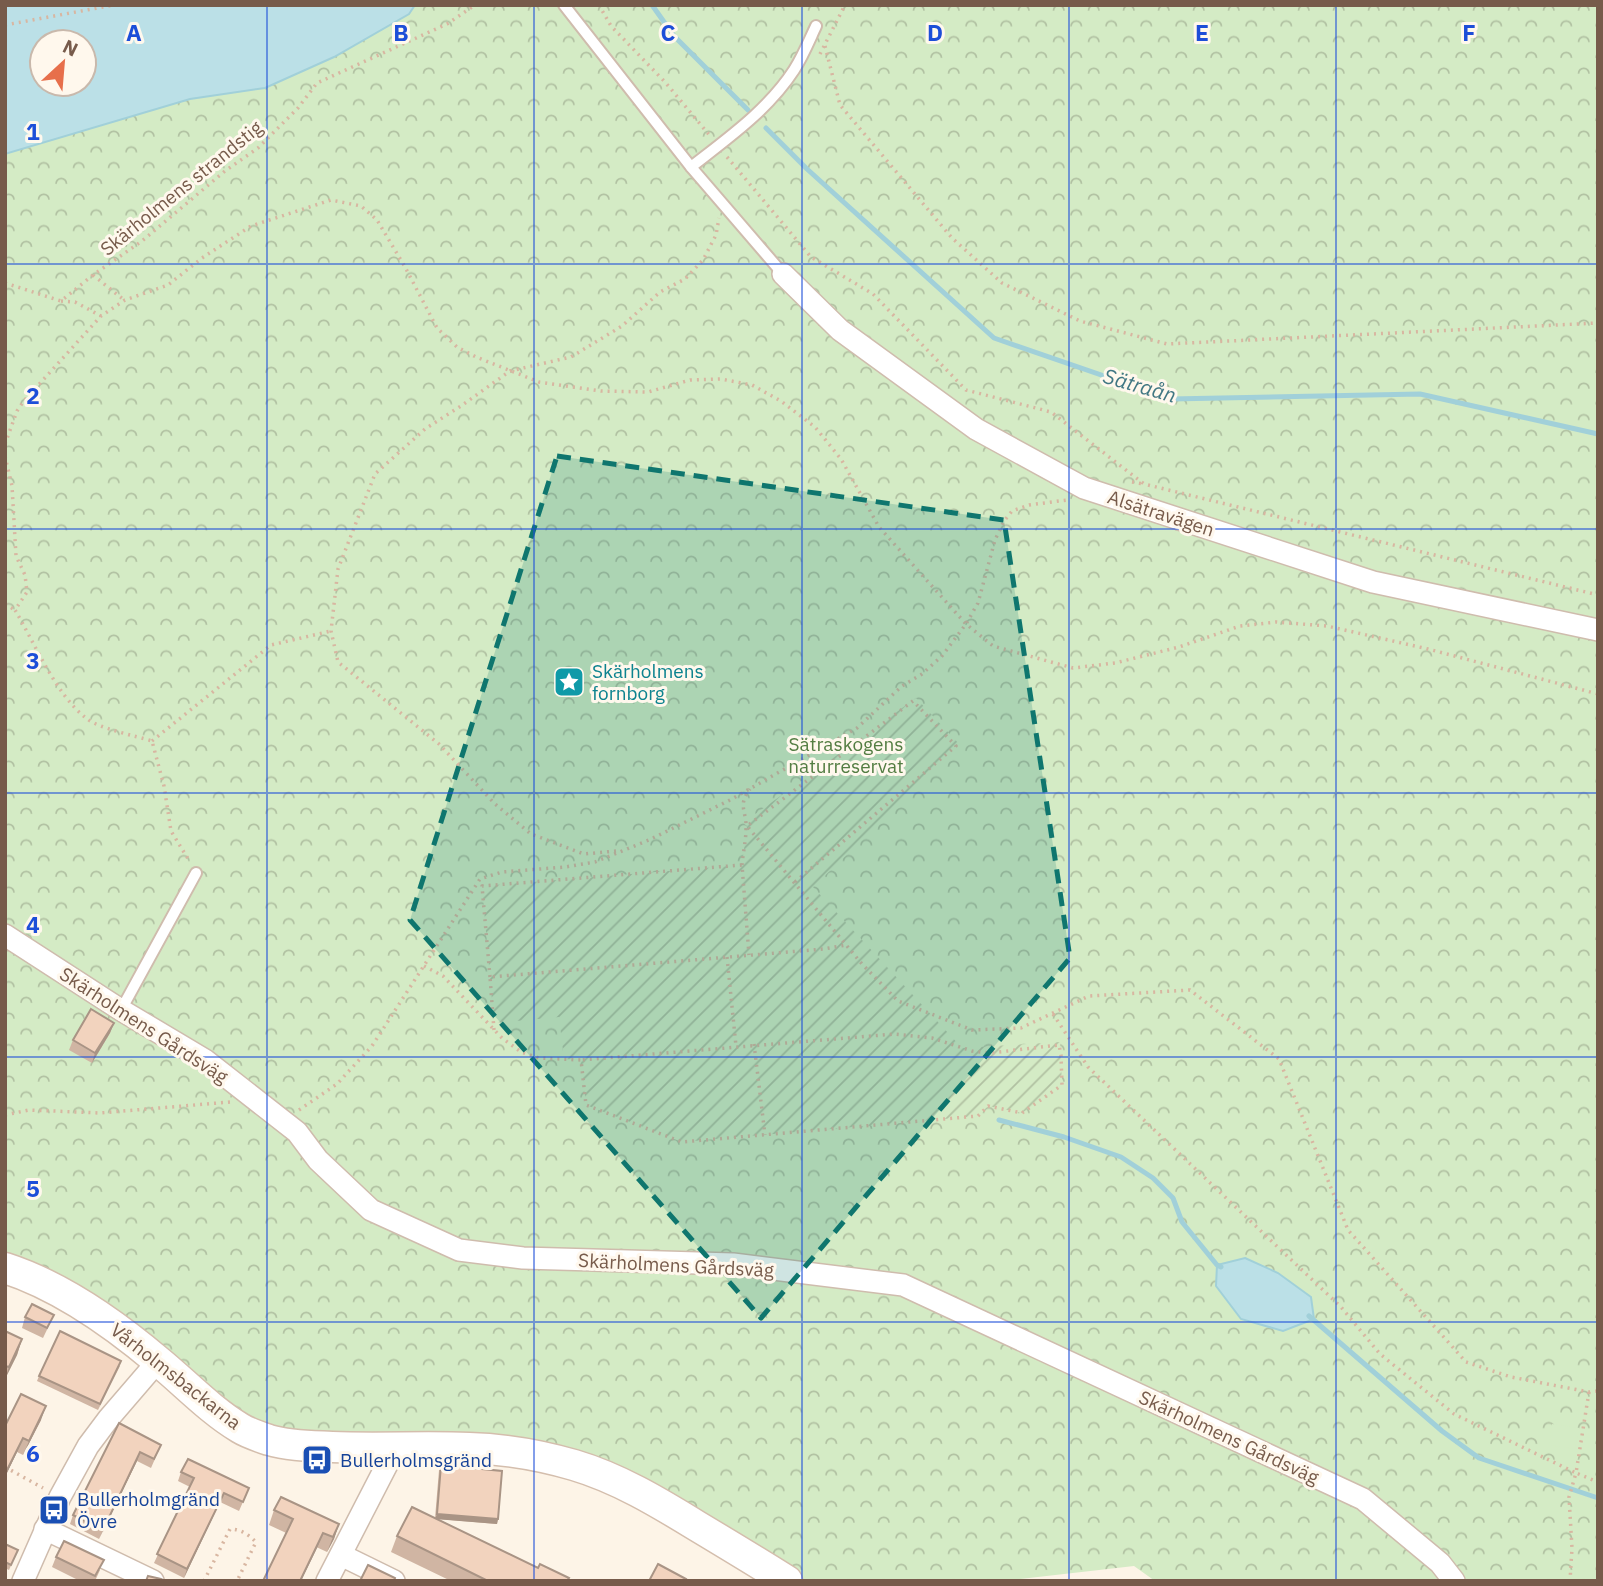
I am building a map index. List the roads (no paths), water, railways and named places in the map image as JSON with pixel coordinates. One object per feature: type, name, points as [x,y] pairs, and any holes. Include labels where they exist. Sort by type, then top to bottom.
[{"type":"street","name":"Alsätravägen","points":[[783,274],[840,330],[975,429],[1084,488],[1373,582],[1598,630]]},
{"type":"street","name":"Skärholmens Gårdsväg","points":[[5,935],[121,1010],[205,1060],[297,1132],[318,1160],[371,1210],[459,1250],[523,1258],[733,1264],[903,1285],[1363,1499],[1440,1563],[1454,1581]]},
{"type":"street","name":"Vårholmsbackarna","points":[[5,1268],[61,1293],[122,1331],[241,1429],[271,1441],[303,1446],[469,1448],[505,1451],[575,1465],[641,1493],[787,1581]]},
{"type":"street","points":[[23,1581],[60,1497],[88,1446],[158,1361]]},
{"type":"street","points":[[327,1581],[395,1449]]},
{"type":"street","points":[[45,1529],[153,1581]]},
{"type":"street","points":[[341,1555],[394,1581]]},
{"type":"street","points":[[5,1575],[18,1581]]},
{"type":"lane","points":[[564,5],[691,167],[783,274]]},
{"type":"lane","points":[[691,167],[721,148],[784,84],[816,26]]},
{"type":"lane","points":[[121,1010],[196,873]]},
{"type":"water","points":[[5,5],[415,5],[409,14],[334,57],[265,88],[190,99],[5,154]]},
{"type":"water","points":[[1245,1258],[1278,1273],[1311,1297],[1314,1319],[1283,1331],[1241,1319],[1216,1286],[1217,1265]]},
{"type":"waterway","name":"Sätraån","points":[[652,5],[674,36],[748,110]]},
{"type":"waterway","name":"Sätraån","points":[[766,128],[807,169],[994,338],[1171,399],[1420,394],[1598,434]]},
{"type":"waterway","points":[[999,1120],[1064,1137],[1121,1157],[1153,1178],[1173,1198],[1182,1222],[1221,1267]]},
{"type":"waterway","points":[[1309,1316],[1442,1431],[1479,1458],[1598,1498]]},
{"type":"place","name":"Skärholmens fornborg","points":[[569,682]]},
{"type":"place","name":"Bullerholmsgränd","points":[[317,1460]]},
{"type":"place","name":"Bullerholmgränd Övre","points":[[54,1510]]},
{"type":"park label","name":"Sätraskogens naturreservat","points":[[846,755]]}]
